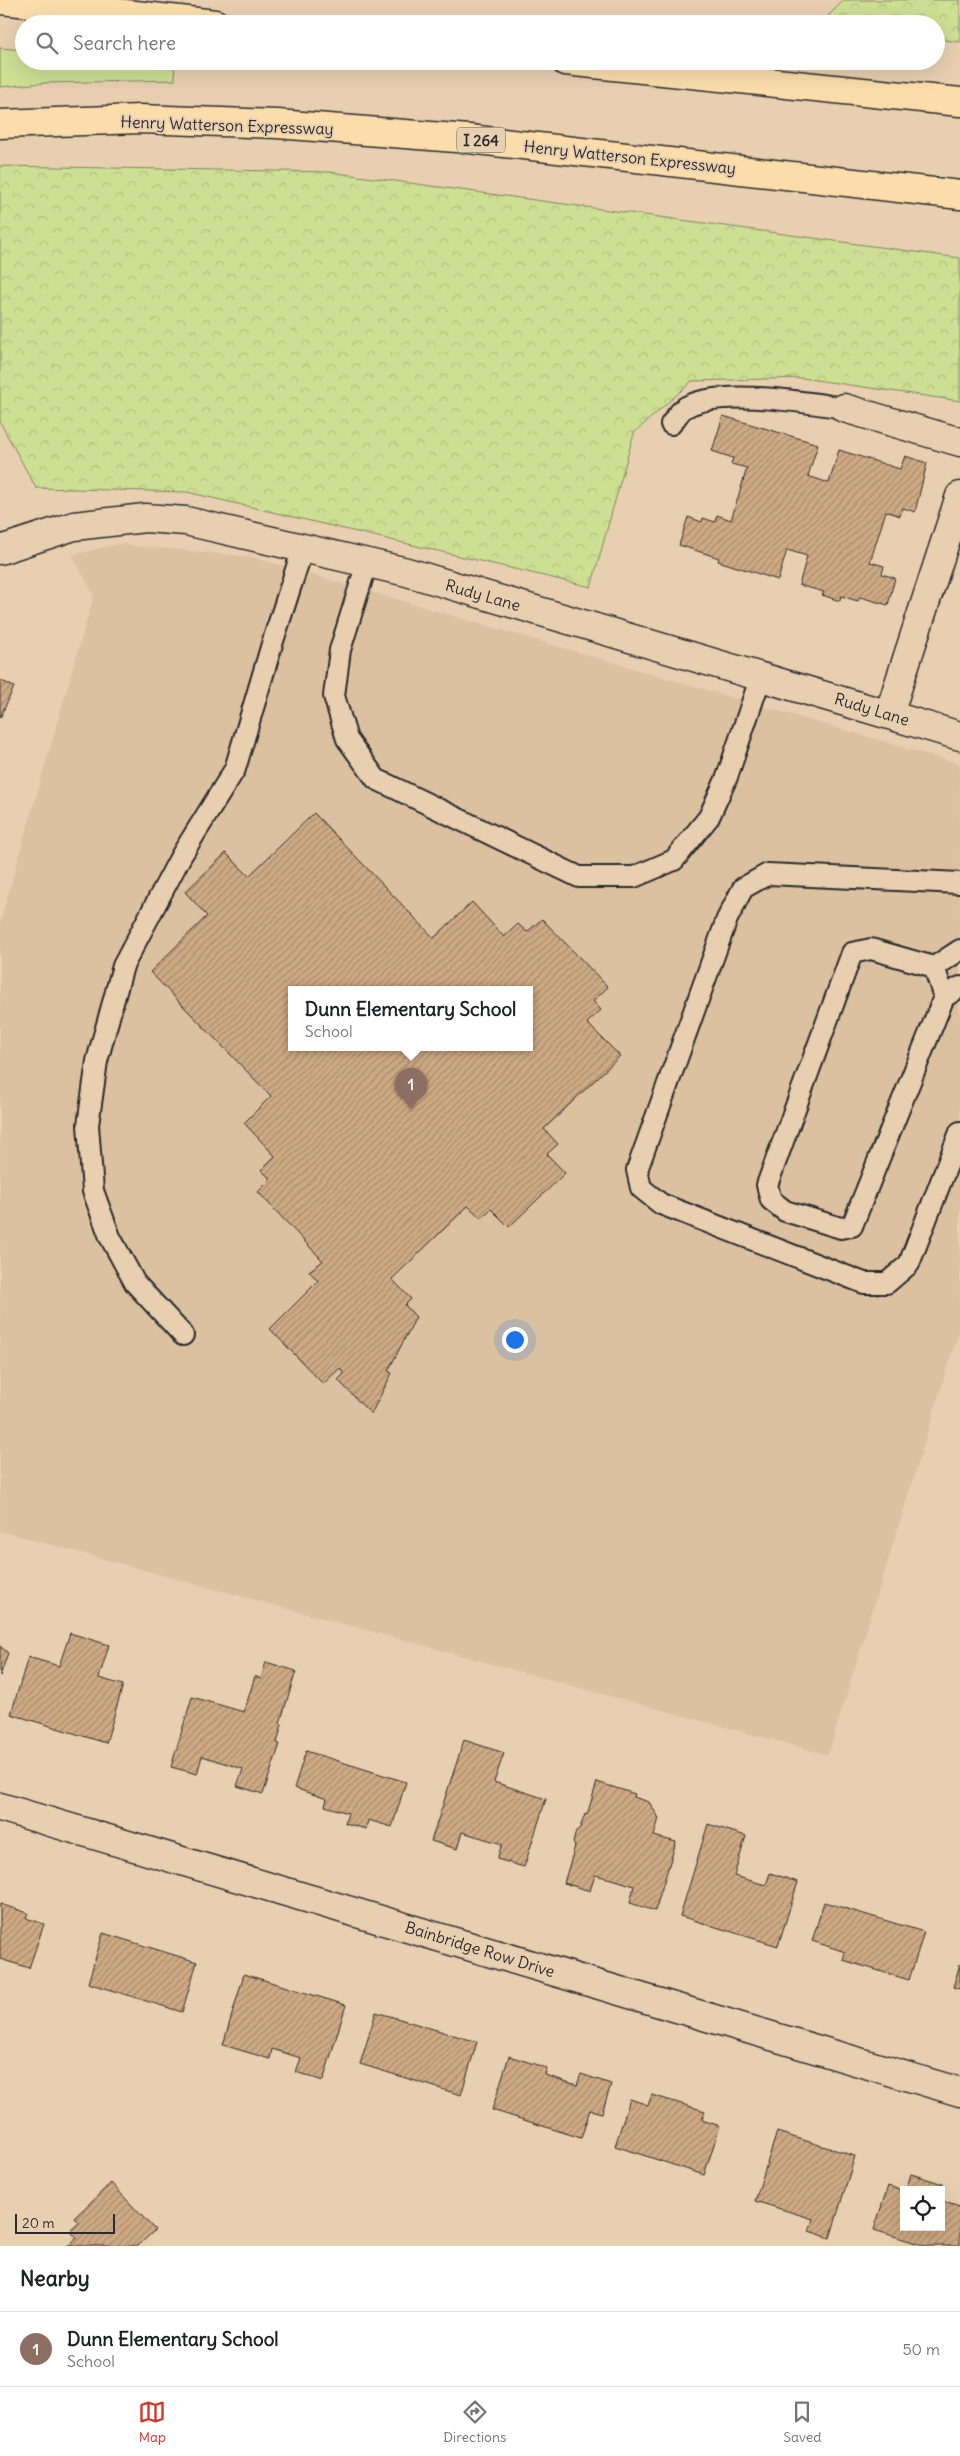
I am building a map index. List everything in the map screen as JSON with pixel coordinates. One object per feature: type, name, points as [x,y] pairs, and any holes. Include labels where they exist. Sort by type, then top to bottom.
[{"type":"highway","points":[[2,0],[135,15]]},
{"type":"highway","points":[[652,70],[960,102]]},
{"type":"highway","name":"Henry Watterson Expressway","points":[[0,124],[140,120],[277,124],[470,139],[960,195]]},
{"type":"street","points":[[844,408],[960,442]]},
{"type":"street","points":[[888,714],[960,496]]},
{"type":"street","name":"Rudy Lane","points":[[0,550],[74,526],[144,518],[186,521],[407,572],[960,736]]},
{"type":"street","name":"Bainbridge Row Drive","points":[[0,1807],[960,2092]]},
{"type":"lane","points":[[671,424],[685,407],[709,399],[789,398],[844,408]]},
{"type":"lane","points":[[183,1335],[135,1282],[110,1237],[93,1192],[88,1124],[98,1061],[123,966],[182,856],[235,769],[303,548]]},
{"type":"lane","points":[[367,563],[340,650],[334,696],[346,740],[376,779],[579,877],[634,877],[674,860],[709,818],[727,777],[762,676]]},
{"type":"lane","points":[[960,883],[768,874],[743,888],[727,919],[637,1170],[641,1188],[661,1204],[864,1283],[887,1283],[908,1264],[960,1132]]},
{"type":"lane","points":[[871,949],[934,967],[952,992],[852,1226],[841,1228],[784,1211],[771,1200],[767,1185],[852,953],[871,949]]},
{"type":"lane","points":[[934,967],[960,950]]},
{"type":"shaded area","points":[[118,544],[252,557],[960,764],[960,1327],[828,1755],[0,1531],[0,922],[94,595],[72,555]]},
{"type":"green space","points":[[844,0],[960,0],[960,42],[945,40],[945,15],[829,15]]},
{"type":"green space","points":[[0,48],[15,49],[15,70],[174,70],[175,80],[44,83],[0,87]]},
{"type":"green space","points":[[0,166],[329,172],[960,258],[960,401],[802,378],[692,381],[634,433],[591,587],[187,492],[36,488],[0,422]]},
{"type":"building","points":[[723,416],[818,444],[808,476],[829,483],[839,450],[900,469],[905,456],[927,463],[915,512],[903,508],[900,516],[886,511],[870,562],[884,566],[882,574],[895,578],[888,605],[860,597],[858,601],[841,596],[840,600],[837,600],[822,595],[824,592],[799,585],[807,556],[787,550],[778,580],[718,561],[719,558],[679,545],[688,517],[702,522],[703,518],[715,522],[717,515],[731,520],[747,468],[731,464],[733,458],[712,451]]},
{"type":"building","points":[[0,680],[14,687],[0,718]]},
{"type":"building","points":[[314,813],[434,938],[472,902],[504,937],[518,924],[527,932],[542,919],[608,987],[593,1001],[601,1010],[587,1023],[620,1056],[544,1129],[558,1144],[547,1154],[565,1173],[509,1227],[491,1209],[481,1218],[468,1206],[392,1279],[411,1299],[405,1305],[416,1317],[388,1371],[392,1373],[371,1414],[338,1380],[344,1374],[340,1368],[323,1384],[270,1329],[318,1281],[309,1271],[323,1261],[258,1192],[271,1179],[261,1170],[275,1156],[244,1123],[271,1096],[150,972],[207,916],[185,892],[226,853],[249,876]]},
{"type":"building","points":[[70,1633],[109,1645],[99,1678],[123,1685],[106,1743],[11,1714],[28,1657],[59,1666]]},
{"type":"building","points":[[0,1646],[8,1653],[0,1676]]},
{"type":"building","points":[[266,1662],[296,1671],[280,1723],[282,1724],[277,1743],[280,1744],[263,1794],[237,1786],[243,1769],[202,1756],[197,1774],[171,1767],[192,1697],[244,1712],[255,1676],[261,1679]]},
{"type":"building","points":[[464,1740],[504,1753],[494,1782],[546,1799],[524,1867],[497,1859],[502,1844],[462,1832],[457,1849],[431,1841]]},
{"type":"building","points":[[306,1751],[406,1782],[392,1827],[368,1820],[366,1829],[345,1823],[348,1813],[325,1806],[327,1799],[294,1788]]},
{"type":"building","points":[[597,1782],[635,1794],[634,1797],[649,1802],[659,1818],[654,1836],[676,1842],[655,1911],[630,1903],[634,1886],[619,1881],[595,1875],[590,1891],[564,1883],[575,1846],[573,1843],[576,1831],[580,1828],[585,1814],[587,1815]]},
{"type":"building","points":[[708,1824],[746,1836],[734,1876],[766,1885],[770,1873],[798,1882],[778,1946],[680,1916]]},
{"type":"building","points":[[824,1902],[924,1932],[909,1980],[843,1960],[845,1952],[812,1941]]},
{"type":"building","points":[[0,1904],[28,1913],[26,1918],[44,1924],[29,1968],[0,1959]]},
{"type":"building","points":[[103,1933],[197,1962],[182,2012],[88,1983]]},
{"type":"building","points":[[960,1964],[960,1989],[953,1987]]},
{"type":"building","points":[[244,1974],[346,2005],[323,2081],[296,2072],[301,2058],[272,2049],[270,2059],[223,2045]]},
{"type":"building","points":[[376,2012],[477,2042],[461,2095],[360,2064]]},
{"type":"building","points":[[509,2056],[547,2068],[545,2075],[577,2085],[581,2074],[611,2084],[602,2113],[590,2110],[581,2138],[492,2110]]},
{"type":"building","points":[[652,2095],[705,2111],[702,2120],[720,2126],[704,2175],[615,2146],[630,2099],[648,2105]]},
{"type":"building","points":[[777,2132],[855,2156],[830,2238],[809,2231],[813,2219],[755,2201]]},
{"type":"building","points":[[911,2174],[943,2184],[942,2186],[907,2186]]},
{"type":"building","points":[[111,2183],[155,2230],[138,2246],[68,2246],[77,2238],[70,2231],[79,2223],[74,2218]]},
{"type":"building","points":[[888,2186],[900,2190],[900,2231],[945,2231],[945,2202],[960,2207],[960,2246],[926,2246],[874,2230]]},
{"type":"place","name":"Dunn Elementary School","points":[[411,1109]]}]
